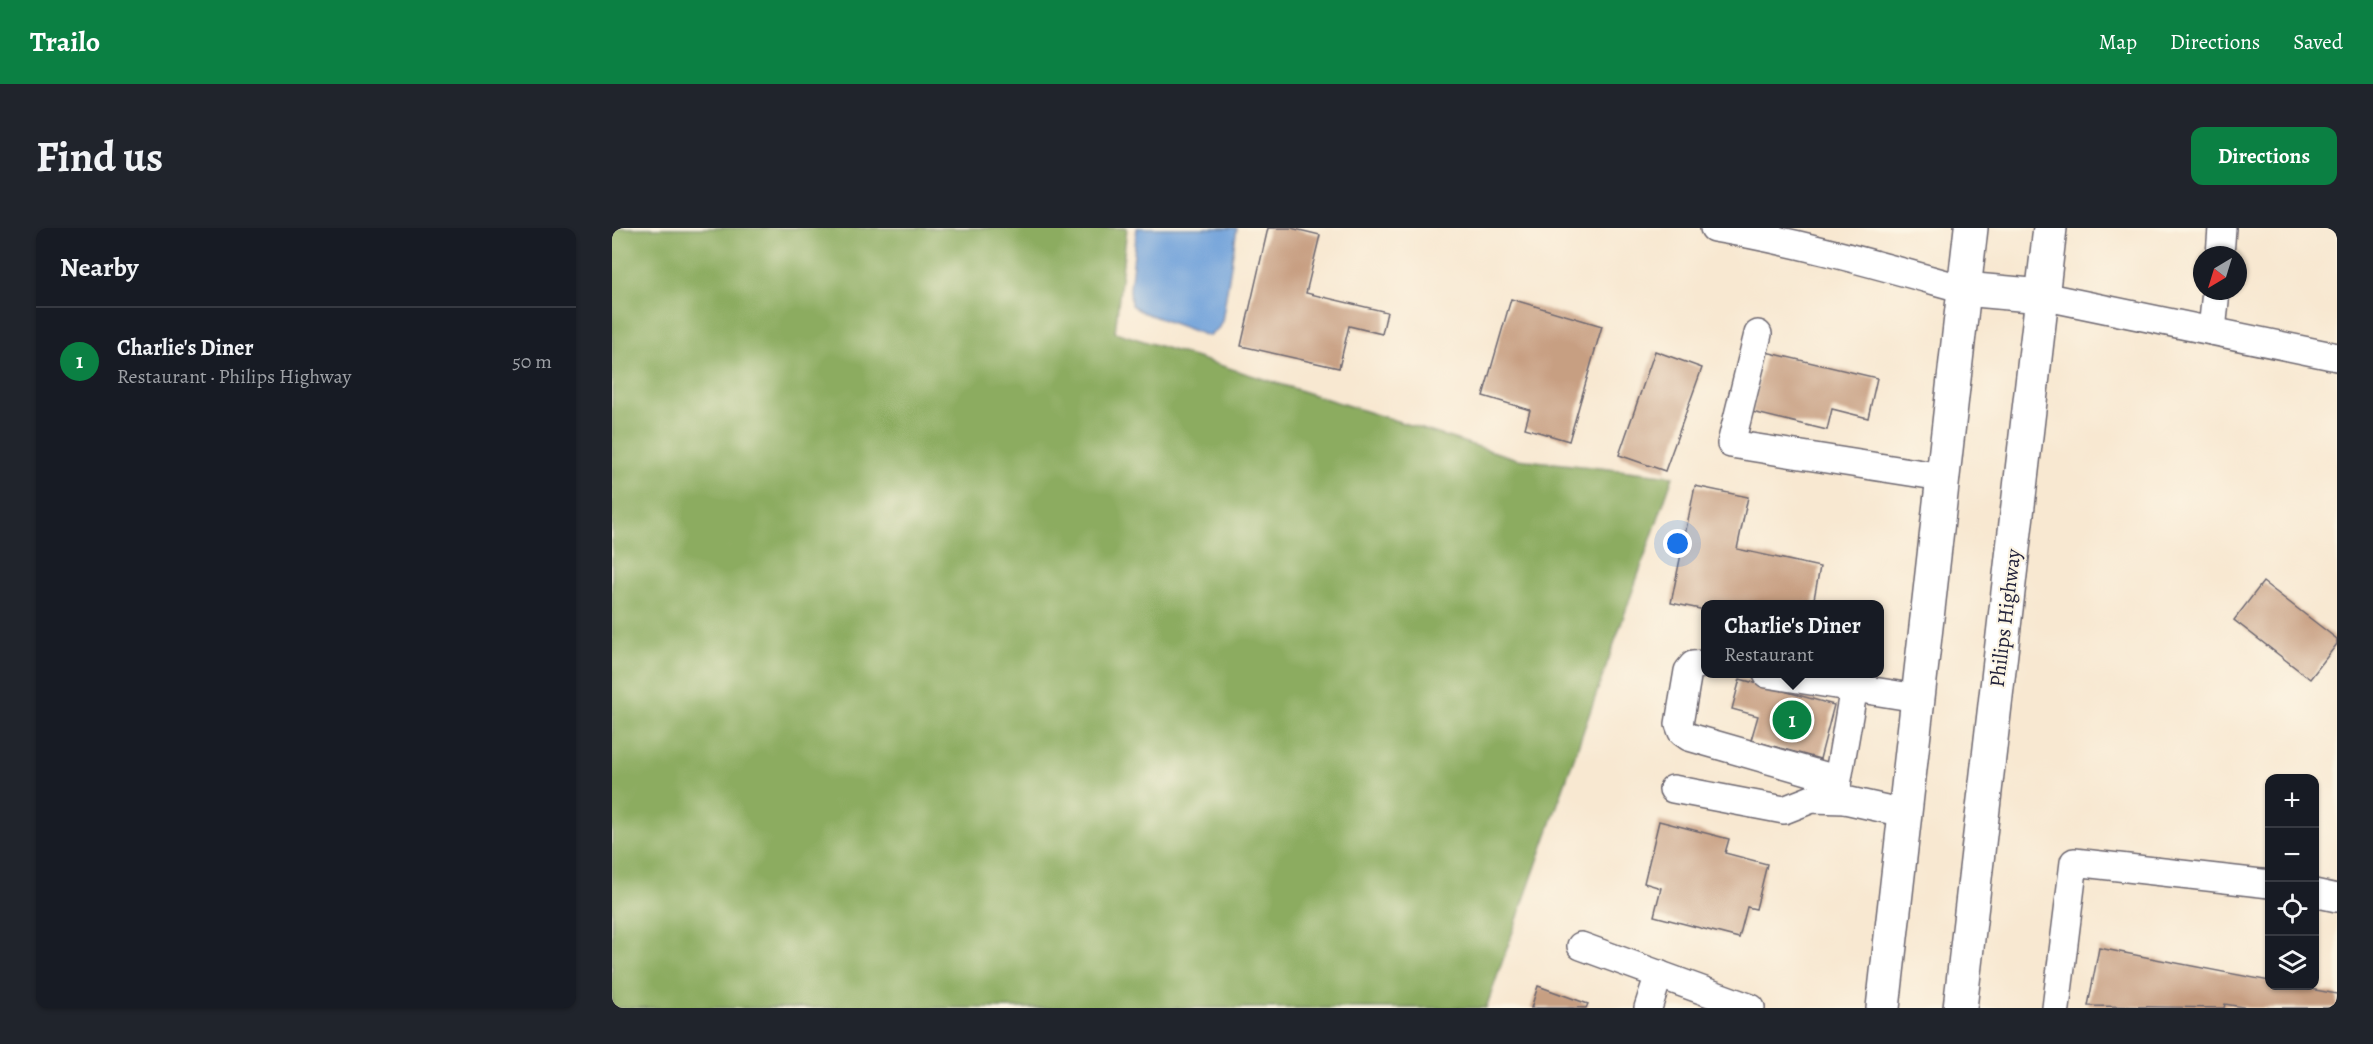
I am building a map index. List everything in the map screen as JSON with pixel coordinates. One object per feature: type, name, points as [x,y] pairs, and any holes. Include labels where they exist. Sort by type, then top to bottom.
[{"type":"main road","points":[[1882,1008],[1971,228]]},
{"type":"main road","name":"Philips Highway","points":[[1960,1008],[2050,228]]},
{"type":"main road","points":[[1964,289],[2042,296]]},
{"type":"lane","points":[[1714,228],[1829,252],[1964,289]]},
{"type":"lane","points":[[2221,246],[2222,228]]},
{"type":"lane","points":[[2042,296],[2337,357]]},
{"type":"lane","points":[[2212,331],[2215,300]]},
{"type":"lane","points":[[1758,334],[1731,444],[1942,477]]},
{"type":"lane","points":[[1701,664],[1693,665],[1688,671],[1679,724],[1682,732],[1825,776],[1841,793],[1904,813]]},
{"type":"lane","points":[[1794,678],[1917,698]]},
{"type":"lane","points":[[1841,793],[1854,687]]},
{"type":"lane","points":[[1673,789],[1784,810],[1812,799],[1841,793]]},
{"type":"lane","points":[[2056,1008],[2074,862],[2265,883]]},
{"type":"lane","points":[[2319,894],[2337,898]]},
{"type":"lane","points":[[1581,946],[1750,1008]]},
{"type":"lane","points":[[1648,1008],[1659,974]]},
{"type":"green space","points":[[612,228],[1127,228],[1115,332],[1517,459],[1673,476],[1486,1008],[612,1008]]},
{"type":"water","points":[[1137,228],[1237,228],[1222,321],[1218,329],[1208,336],[1142,312],[1131,305],[1130,289]]},
{"type":"building","points":[[1268,228],[1291,228],[1320,235],[1306,293],[1387,312],[1382,334],[1349,326],[1339,368],[1241,346]]},
{"type":"building","points":[[1511,299],[1602,326],[1569,441],[1525,428],[1530,410],[1483,396]]},
{"type":"building","points":[[1655,351],[1702,368],[1665,471],[1619,455]]},
{"type":"building","points":[[1766,352],[1877,378],[1868,418],[1832,409],[1827,430],[1752,412]]},
{"type":"building","points":[[1695,486],[1748,497],[1737,549],[1820,567],[1814,600],[1701,600],[1701,609],[1671,603]]},
{"type":"building","points":[[2263,582],[2337,639],[2337,644],[2310,679],[2234,620]]},
{"type":"building","points":[[1740,679],[1834,705],[1820,759],[1751,740],[1758,716],[1732,709]]},
{"type":"building","points":[[1659,821],[1729,839],[1725,853],[1767,864],[1756,909],[1747,907],[1739,938],[1654,916],[1661,888],[1644,883]]},
{"type":"building","points":[[2099,948],[2265,980],[2265,990],[2316,990],[2337,994],[2337,1008],[2248,1008],[2225,1004],[2224,1008],[2088,1006]]},
{"type":"building","points":[[1538,986],[1588,1004],[1586,1008],[1531,1008]]},
{"type":"place","name":"Charlie's Diner","points":[[1792,720]]}]
